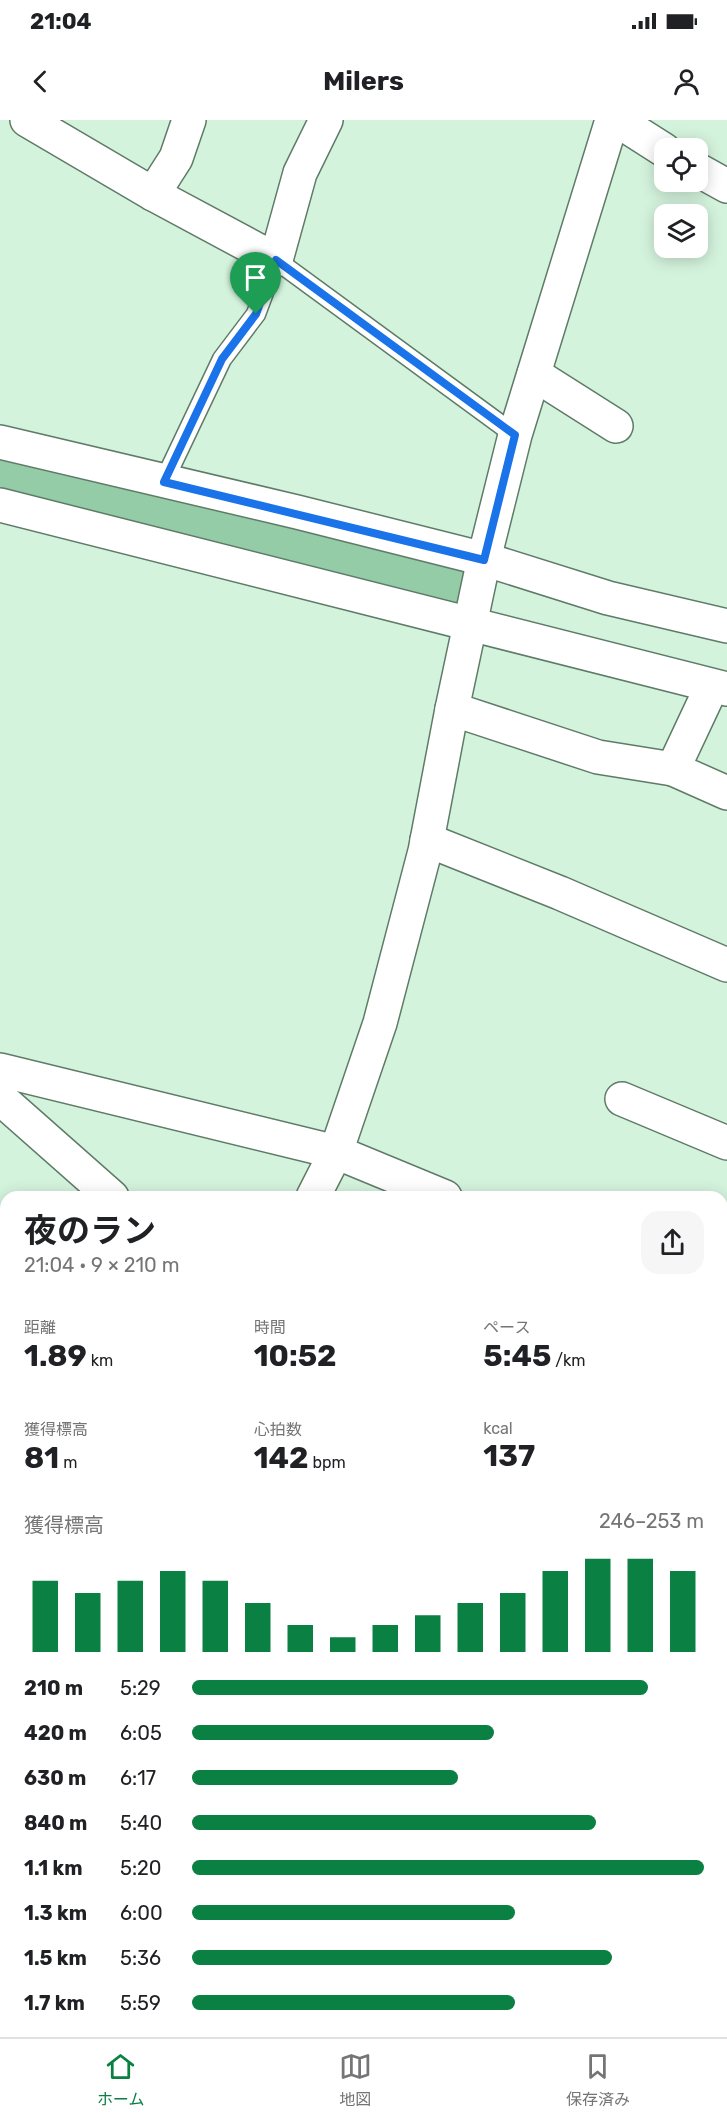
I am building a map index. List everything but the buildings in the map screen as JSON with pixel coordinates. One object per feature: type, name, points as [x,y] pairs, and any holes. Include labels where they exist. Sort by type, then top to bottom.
[{"type":"street","points":[[27,120],[153,194],[276,260],[300,173],[326,120]]},
{"type":"street","points":[[153,194],[176,158],[189,120]]},
{"type":"street","points":[[316,1191],[336,1152],[380,1023],[427,840],[484,560],[515,435],[612,120]]},
{"type":"street","points":[[617,120],[654,144]]},
{"type":"street","points":[[708,176],[727,186]]},
{"type":"street","points":[[534,374],[616,426]]},
{"type":"street","points":[[0,442],[308,515],[484,560],[608,598],[727,626]]},
{"type":"street","points":[[0,505],[719,687],[673,769]]},
{"type":"street","points":[[452,709],[598,757],[673,769],[727,793]]},
{"type":"street","points":[[427,840],[560,893],[727,965]]},
{"type":"street","points":[[0,1070],[336,1152],[430,1191]]},
{"type":"street","points":[[0,1098],[105,1191]]},
{"type":"street","points":[[622,1099],[727,1143]]},
{"type":"lane","points":[[164,482],[222,359],[256,314],[276,260],[515,435]]},
{"type":"green space","points":[[0,438],[484,559],[470,625],[0,505]]},
{"type":"route","points":[[276,260],[515,435],[484,560],[297,512],[164,482],[222,359],[256,314],[276,260]]}]
